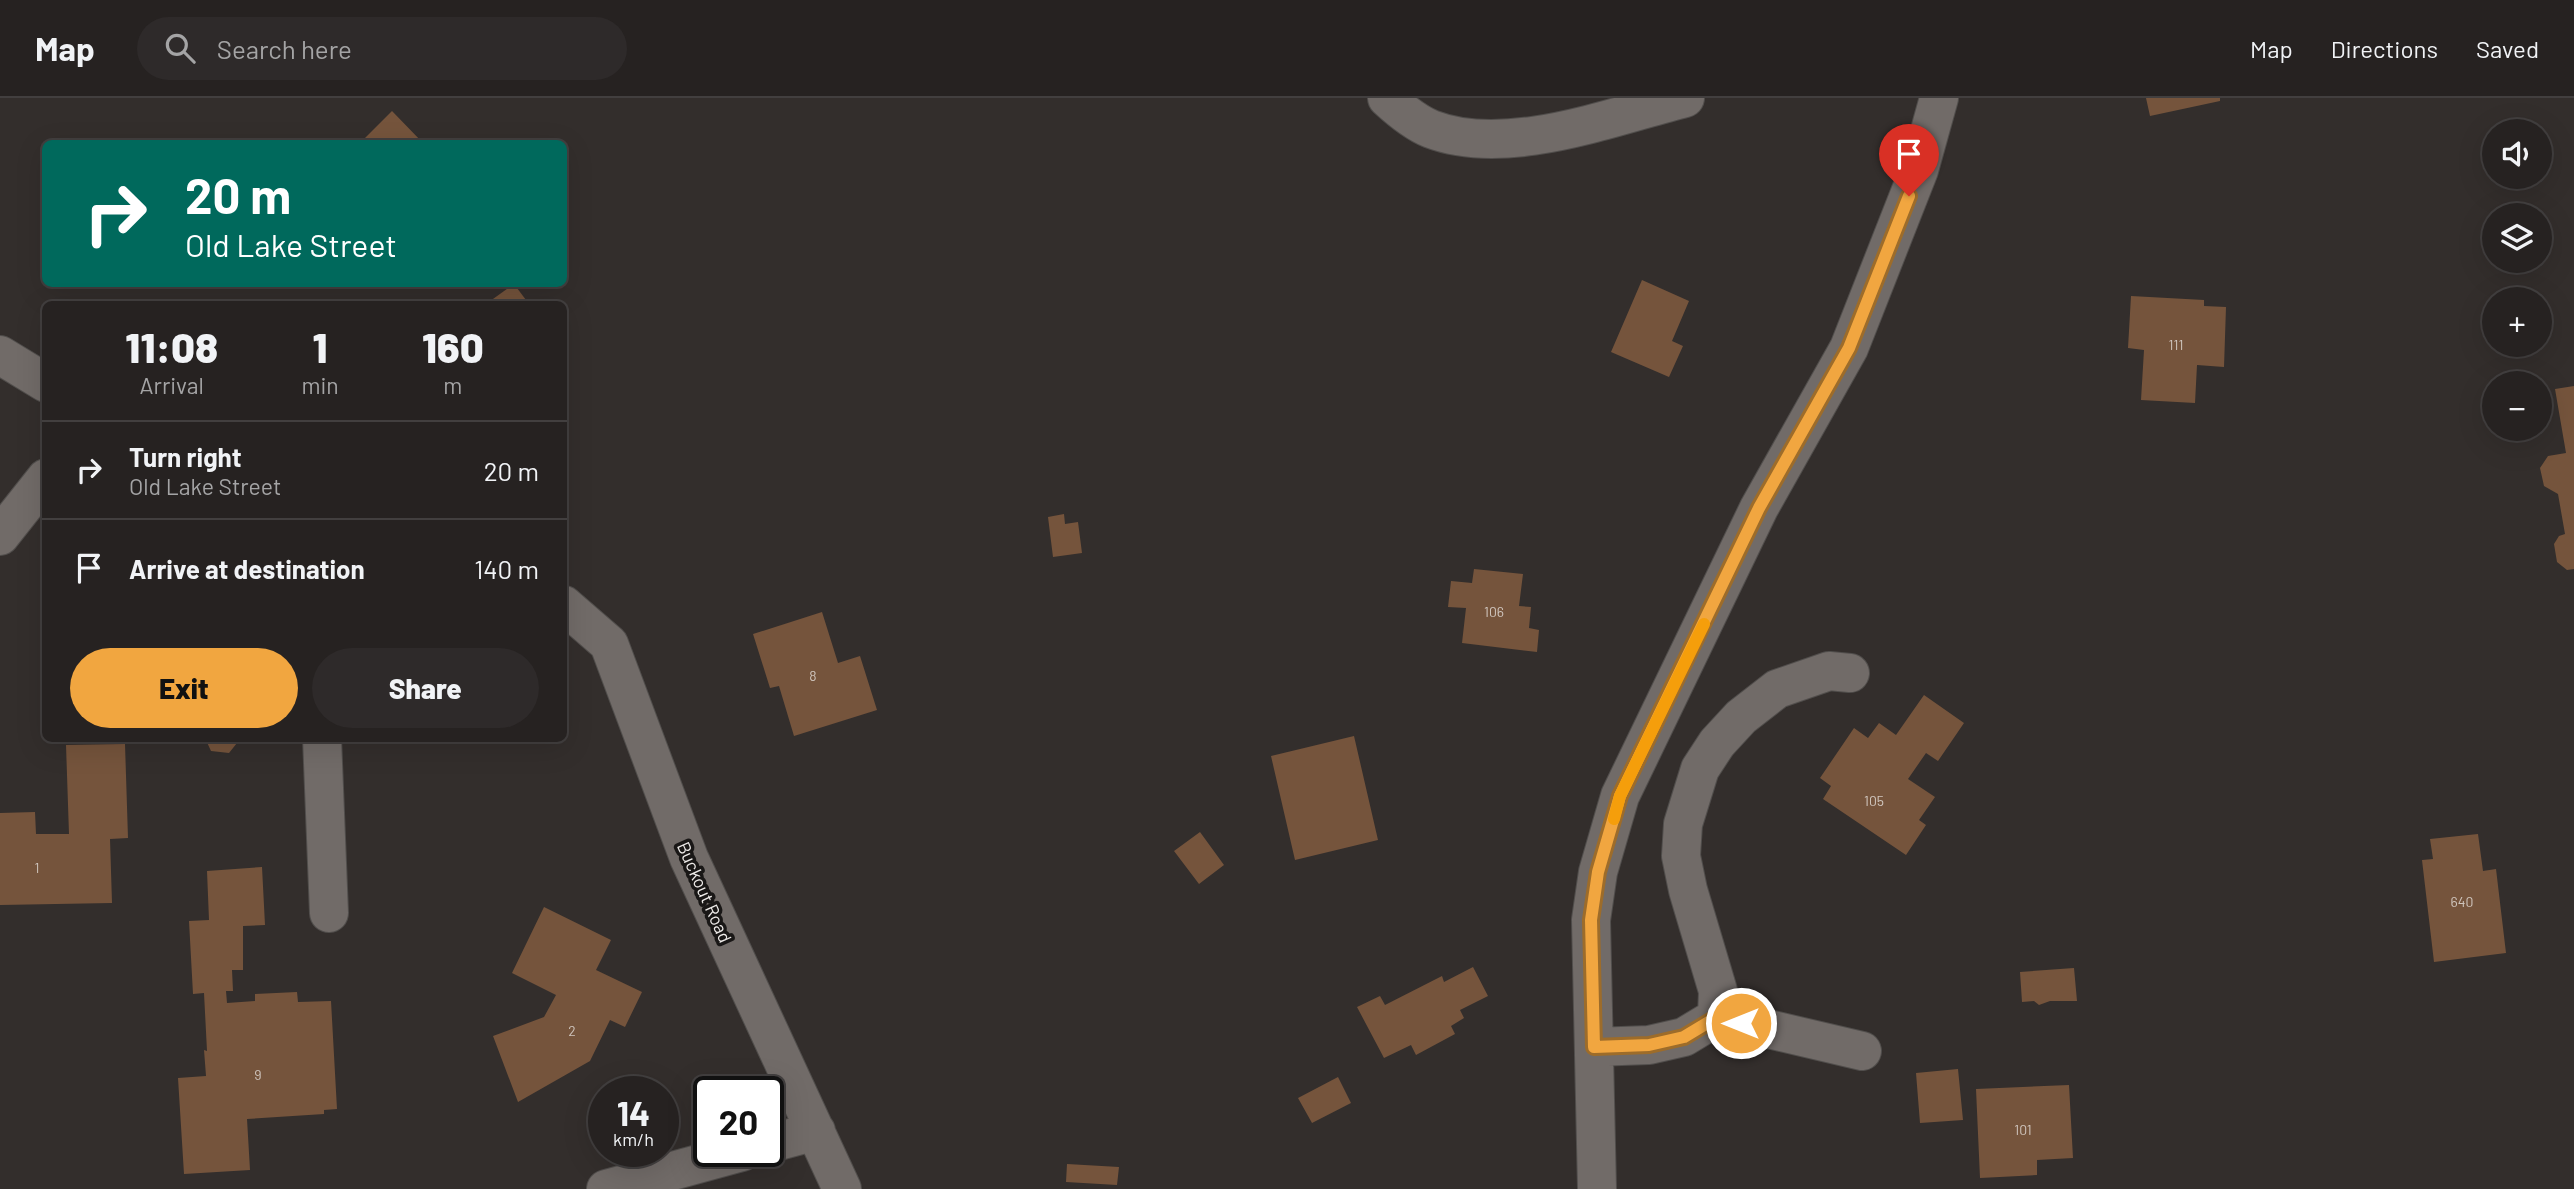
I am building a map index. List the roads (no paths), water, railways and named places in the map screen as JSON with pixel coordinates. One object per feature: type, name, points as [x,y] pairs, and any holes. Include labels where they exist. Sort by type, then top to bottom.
[{"type":"street","points":[[1387,98],[1405,114],[1430,128],[1465,138],[1510,138],[1567,128],[1685,98]]},
{"type":"street","points":[[1597,1189],[1591,920],[1598,872],[1620,796],[1759,508],[1849,348],[1919,170],[1939,98]]},
{"type":"street","points":[[0,355],[42,381]]},
{"type":"street","points":[[0,536],[42,483]]},
{"type":"street","name":"Buckout Road","points":[[567,608],[609,644],[689,858],[842,1189]]},
{"type":"street","points":[[1717,1017],[1718,991],[1688,890],[1681,856],[1683,824],[1700,769],[1717,743],[1741,717],[1777,690],[1829,671],[1850,673]]},
{"type":"street","points":[[322,742],[329,913]]},
{"type":"street","points":[[1594,1047],[1649,1045],[1684,1037],[1717,1017],[1862,1051]]},
{"type":"street","points":[[784,1140],[816,1131]]},
{"type":"street","points":[[606,1189],[693,1165]]}]
